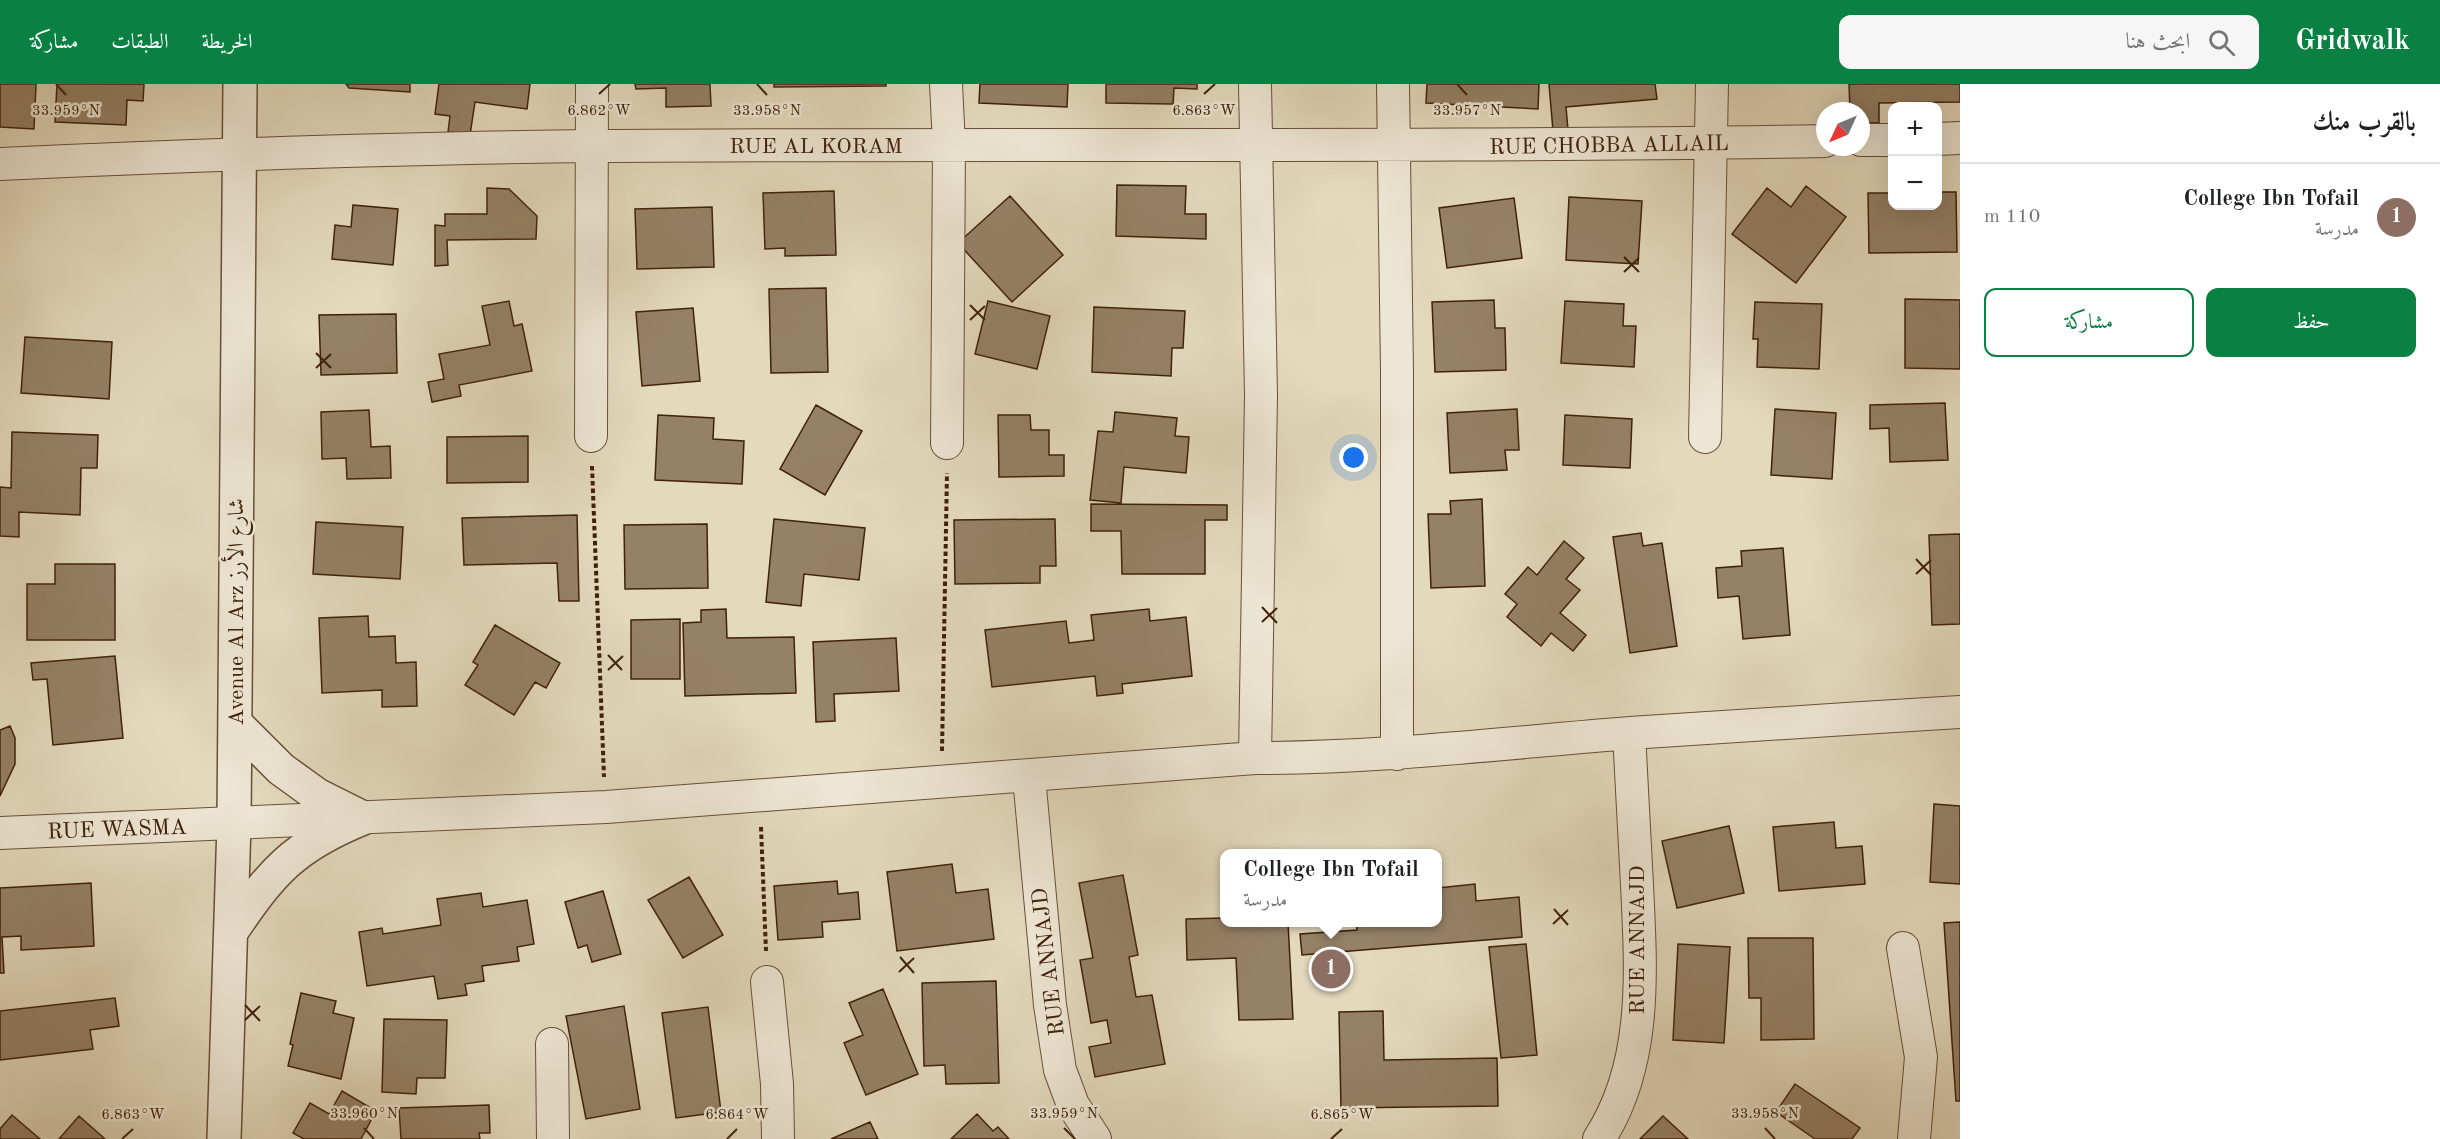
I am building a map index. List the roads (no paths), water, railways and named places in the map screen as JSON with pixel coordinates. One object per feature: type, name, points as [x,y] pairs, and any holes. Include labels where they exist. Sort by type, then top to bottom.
[{"type":"street","name":"Avenue Al Arz شارع الأرز","points":[[224,1139],[234,824],[240,84]]},
{"type":"street","points":[[591,436],[592,84]]},
{"type":"street","points":[[946,84],[949,145],[947,443]]},
{"type":"street","points":[[1255,84],[1261,395],[1255,758]]},
{"type":"street","points":[[1392,84],[1397,372],[1397,754]]},
{"type":"street","points":[[1705,437],[1713,143],[1712,84]]},
{"type":"street","points":[[1942,139],[1960,138]]},
{"type":"street","points":[[1870,140],[1888,140]]},
{"type":"street","name":"RUE CHOBBA ALLAIL","points":[[1394,146],[1816,141]]},
{"type":"street","name":"RUE AL KORAM","points":[[0,164],[239,153],[591,146],[1394,146]]},
{"type":"street","name":"RUE WASMA","points":[[0,832],[606,807],[1029,777],[1255,758],[1324,758],[1397,754],[1629,733],[1960,712]]},
{"type":"street","points":[[235,723],[281,769],[317,795],[363,818]]},
{"type":"street","name":"RUE ANNAJD","points":[[1599,1139],[1623,1090],[1635,1041],[1641,973],[1629,733]]},
{"type":"street","name":"RUE ANNAJD","points":[[1029,777],[1047,983],[1060,1070],[1073,1106],[1095,1139]]},
{"type":"street","points":[[231,932],[254,897],[292,856],[313,841],[363,818]]},
{"type":"street","points":[[1903,948],[1921,1058],[1914,1139]]},
{"type":"street","points":[[767,982],[777,1084],[778,1139]]},
{"type":"street","points":[[552,1044],[553,1139]]},
{"type":"place","name":"College Ibn Tofail","points":[[1331,969]]}]
